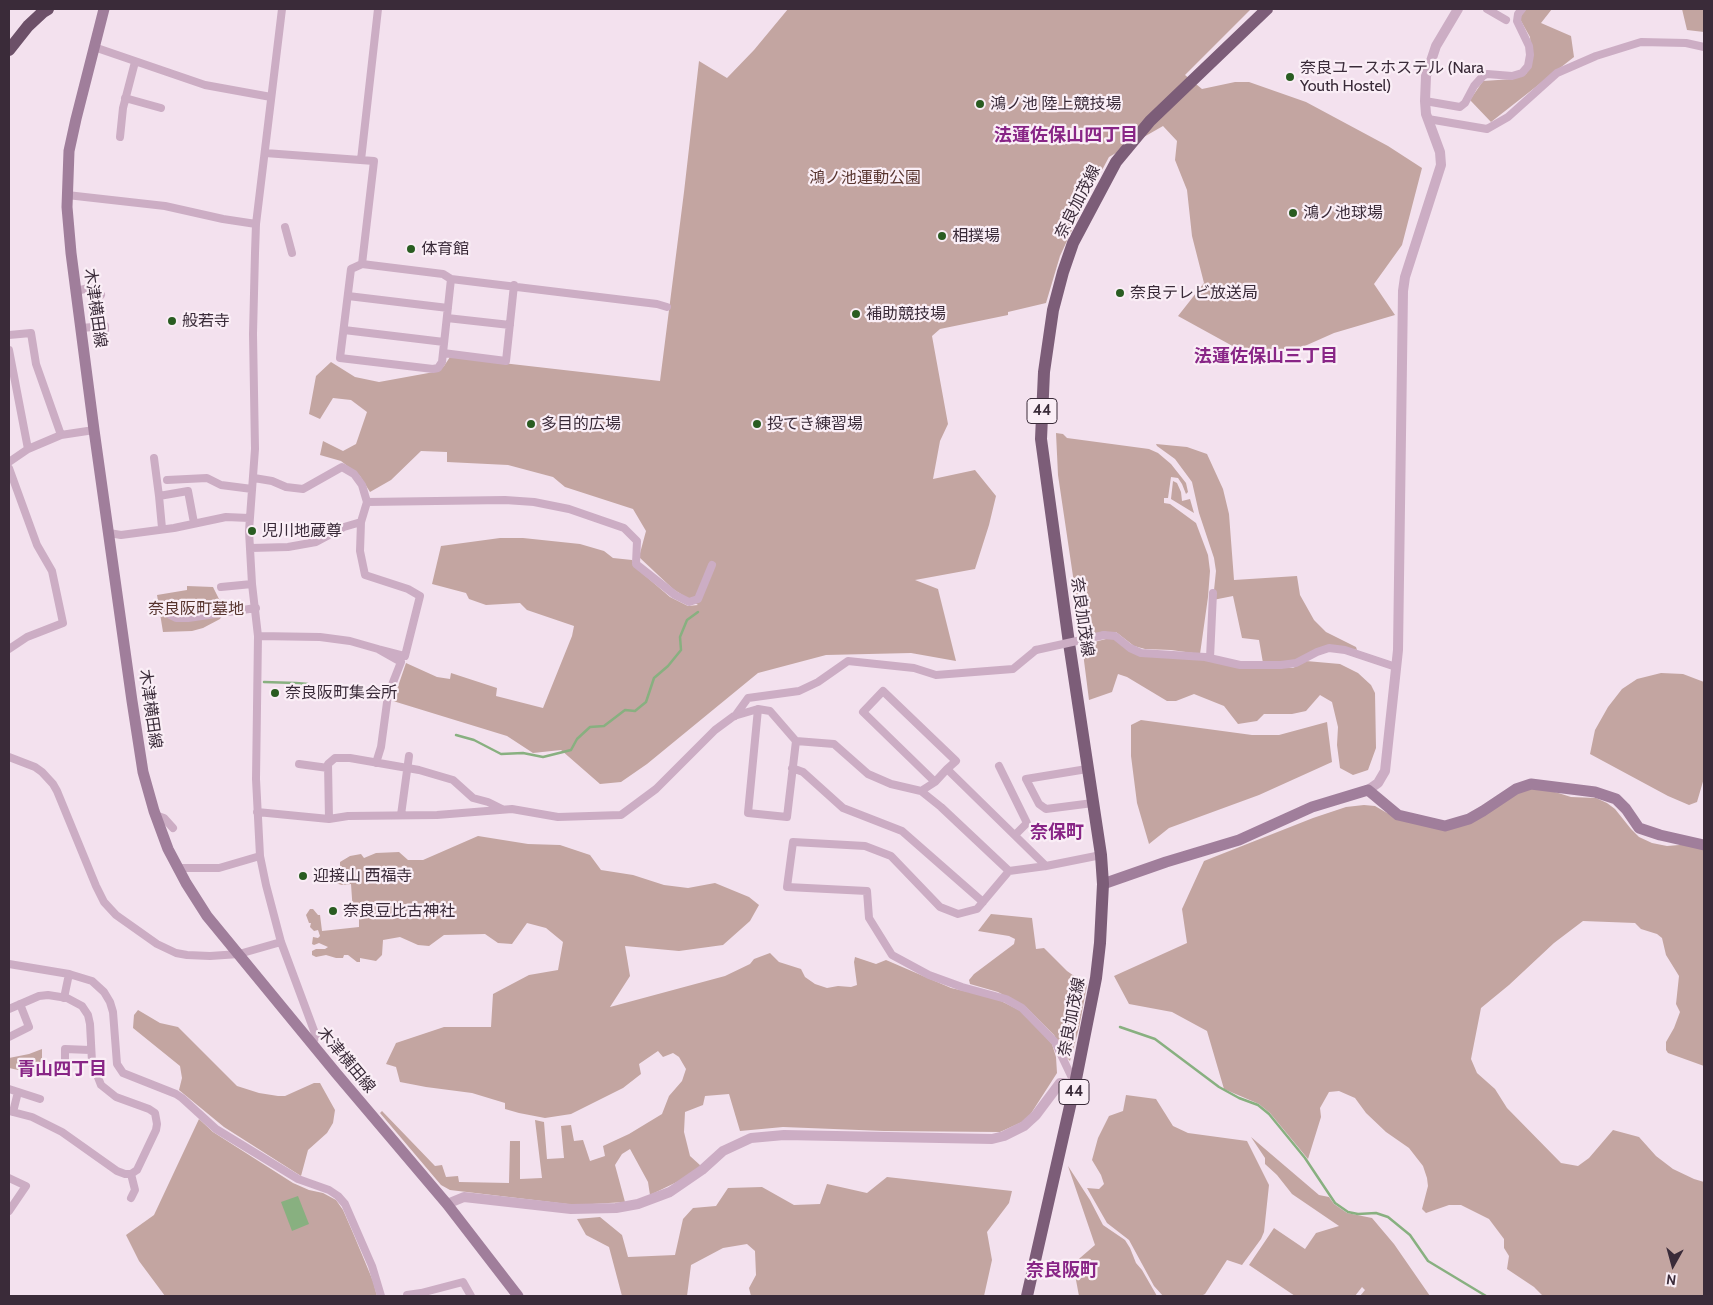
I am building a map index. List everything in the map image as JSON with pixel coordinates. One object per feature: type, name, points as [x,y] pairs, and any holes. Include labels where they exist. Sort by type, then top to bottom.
[{"type":"highway","points":[[9,50],[28,26],[48,9]]},
{"type":"main road","name":"木津横田線","points":[[104,9],[69,151],[67,195],[69,236],[94,430],[143,772],[155,815],[168,849],[208,916],[312,1044],[447,1204],[518,1296]]},
{"type":"main road","name":"奈良加茂線","points":[[1027,1296],[1075,1084],[1096,978],[1103,884],[1101,855],[1087,769],[1041,439],[1044,372],[1054,304],[1074,243],[1116,162],[1150,121],[1266,9]]},
{"type":"main road","points":[[1103,884],[1166,862],[1239,840],[1312,807],[1368,790],[1398,815],[1444,826],[1469,819],[1483,812],[1516,789],[1531,784],[1595,792],[1616,799],[1626,809],[1639,828],[1704,845]]},
{"type":"street","points":[[282,9],[256,224],[253,334],[255,449],[250,518],[252,584],[258,636],[256,780],[260,856],[281,942],[316,1036],[312,1044]]},
{"type":"street","points":[[362,160],[378,9]]},
{"type":"street","points":[[1368,790],[1378,783],[1385,771],[1398,650],[1403,290],[1405,277],[1441,165],[1440,152],[1428,120],[1425,101],[1426,76],[1444,30],[1458,9]]},
{"type":"street","points":[[1486,9],[1506,20]]},
{"type":"street","points":[[1425,101],[1460,107],[1465,103],[1474,86],[1483,76],[1487,74],[1512,76],[1522,73],[1528,66],[1530,56],[1529,46],[1517,21],[1518,14],[1522,9]]},
{"type":"street","points":[[1428,120],[1488,129],[1508,117],[1557,72],[1596,56],[1641,42],[1686,43],[1704,47]]},
{"type":"street","points":[[94,48],[205,85],[271,98]]},
{"type":"street","points":[[120,137],[125,98],[135,62]]},
{"type":"street","points":[[125,98],[161,108]]},
{"type":"street","points":[[265,153],[374,162],[362,264]]},
{"type":"street","points":[[67,195],[165,206],[256,224]]},
{"type":"street","points":[[286,227],[292,253]]},
{"type":"street","points":[[451,279],[442,362],[438,368],[433,370],[340,358],[351,270],[362,264],[443,274],[451,279],[514,285],[657,304],[667,307]]},
{"type":"street","points":[[443,353],[506,361],[514,285]]},
{"type":"street","points":[[76,291],[89,288],[101,295]]},
{"type":"street","points":[[348,296],[448,308]]},
{"type":"street","points":[[447,318],[510,325]]},
{"type":"street","points":[[81,328],[104,326],[105,334]]},
{"type":"street","points":[[344,330],[444,342]]},
{"type":"street","points":[[9,335],[31,333],[36,364],[61,435]]},
{"type":"street","points":[[9,350],[28,449]]},
{"type":"street","points":[[9,462],[28,449],[61,435],[94,430]]},
{"type":"street","points":[[154,458],[162,528]]},
{"type":"street","points":[[254,478],[272,481],[286,487],[303,489],[342,467],[354,474],[362,485],[367,502],[361,522],[360,551],[364,575],[408,589],[420,596],[405,656],[350,641],[320,637],[258,636]]},
{"type":"street","points":[[9,468],[37,545],[52,571],[63,623],[27,637],[9,649]]},
{"type":"street","points":[[167,480],[207,478],[221,484],[252,489]]},
{"type":"street","points":[[159,496],[188,491],[194,523]]},
{"type":"street","points":[[367,502],[505,500],[534,502],[569,509],[624,528],[637,541],[636,564],[675,596],[689,602],[698,599],[712,565]]},
{"type":"street","points":[[109,533],[121,534],[226,517],[250,518]]},
{"type":"street","points":[[250,548],[288,547],[316,542],[344,527],[361,522]]},
{"type":"street","points":[[222,587],[252,584]]},
{"type":"street","points":[[1210,658],[1213,593]]},
{"type":"street","points":[[170,615],[176,618],[188,618],[256,608]]},
{"type":"street","points":[[257,812],[329,819],[348,816],[437,815],[512,809],[558,817],[622,815],[656,789],[715,730],[734,716],[748,698],[799,691],[818,682],[848,661],[914,668],[936,676],[1013,669],[1036,650],[1104,635],[1116,636],[1130,648],[1141,653],[1210,658],[1240,665],[1296,663],[1329,648],[1345,650],[1396,667]]},
{"type":"street","points":[[376,763],[381,747],[388,695],[401,662],[378,649]]},
{"type":"street","points":[[921,791],[935,782],[956,761],[883,692],[862,712],[935,782]]},
{"type":"street","points":[[734,716],[758,709],[770,712],[796,741],[834,744],[868,774],[891,784],[921,791],[941,807],[1009,871]]},
{"type":"street","points":[[758,709],[748,813],[787,817],[796,741]]},
{"type":"street","points":[[401,815],[409,756]]},
{"type":"street","points":[[9,757],[35,767],[53,784],[104,902],[116,915],[157,944],[176,953],[195,956],[239,954],[281,942]]},
{"type":"street","points":[[329,819],[328,764],[335,758],[350,758],[407,768],[453,780],[473,798],[488,802],[504,810]]},
{"type":"street","points":[[299,764],[328,768]]},
{"type":"street","points":[[999,766],[1027,823],[1015,835]]},
{"type":"street","points":[[792,768],[803,772],[843,808],[902,831],[983,902]]},
{"type":"street","points":[[947,769],[1046,866]]},
{"type":"street","points":[[1087,769],[1026,779],[1039,804],[1046,809],[1093,803]]},
{"type":"street","points":[[155,815],[164,818],[173,828]]},
{"type":"street","points":[[447,1204],[464,1197],[571,1209],[616,1208],[638,1204],[670,1192],[702,1170],[723,1150],[751,1138],[784,1135],[992,1139],[1004,1136],[1024,1126],[1036,1116],[1060,1083],[1075,1084],[1055,1042],[1022,1008],[1006,999],[962,987],[929,975],[892,955],[869,918],[867,891],[787,887],[793,842],[865,846],[891,856],[940,907],[958,914],[977,909],[1009,871],[1101,855]]},
{"type":"street","points":[[178,868],[219,868],[260,856]]},
{"type":"street","points":[[9,964],[82,976],[92,981],[107,997],[113,1012],[117,1064],[123,1073],[176,1094],[216,1129],[298,1179],[329,1190],[338,1196],[345,1204],[372,1266],[381,1296]]},
{"type":"street","points":[[64,998],[69,974]]},
{"type":"street","points":[[9,1009],[39,996],[48,995],[64,998],[82,1006],[88,1015],[90,1050],[95,1072],[101,1085],[116,1096],[155,1113],[157,1118],[156,1130],[137,1170],[131,1174],[120,1173],[62,1132],[32,1118],[11,1111],[18,1092]]},
{"type":"street","points":[[9,1037],[29,1027],[20,1004]]},
{"type":"street","points":[[65,1059],[65,1049],[90,1050]]},
{"type":"street","points":[[9,1089],[40,1099]]},
{"type":"street","points":[[130,1198],[135,1190],[131,1174]]},
{"type":"street","points":[[9,1178],[26,1186],[9,1211]]},
{"type":"street","points":[[407,1296],[463,1282],[471,1296]]},
{"type":"green space","name":"鴻ノ池運動公園","points":[[788,9],[1251,9],[1185,75],[1202,89],[1235,82],[1249,82],[1306,102],[1388,146],[1422,168],[1402,245],[1374,284],[1395,315],[1334,333],[1289,353],[1238,349],[1178,316],[1204,283],[1192,236],[1187,190],[1175,160],[1177,141],[1163,126],[1109,157],[1085,202],[1060,256],[1046,303],[1008,312],[1008,315],[940,329],[932,336],[948,424],[940,441],[933,479],[975,470],[996,496],[975,569],[915,580],[938,589],[956,661],[911,653],[826,655],[758,673],[647,764],[621,782],[600,784],[561,750],[533,753],[507,736],[393,701],[406,663],[437,677],[450,679],[451,673],[497,688],[496,696],[543,708],[572,636],[574,626],[527,610],[520,603],[486,605],[469,599],[466,593],[432,584],[441,546],[500,538],[523,538],[580,544],[604,551],[613,558],[632,560],[635,567],[670,597],[688,606],[698,605],[673,589],[639,557],[646,531],[633,509],[565,487],[553,477],[508,465],[447,462],[447,452],[421,451],[391,480],[370,492],[360,476],[341,461],[320,455],[323,441],[343,451],[356,444],[367,412],[351,400],[333,398],[320,419],[309,414],[316,376],[331,362],[355,377],[379,382],[434,372],[444,366],[450,357],[660,381],[699,61],[727,78],[754,50]]},
{"type":"green space","points":[[1526,9],[1552,9],[1541,23],[1571,36],[1574,57],[1491,122],[1470,100],[1483,81],[1513,79],[1526,74],[1532,63],[1530,37],[1521,21],[1521,16]]},
{"type":"green space","points":[[1682,9],[1704,9],[1704,32],[1687,30]]},
{"type":"green space","points":[[1056,433],[1063,434],[1067,438],[1149,449],[1158,453],[1171,464],[1186,483],[1188,492],[1186,494],[1178,478],[1171,477],[1168,498],[1164,498],[1164,503],[1170,504],[1196,523],[1208,555],[1210,571],[1208,597],[1200,654],[1145,649],[1134,646],[1116,632],[1082,637],[1058,475]]},
{"type":"green space","points":[[1156,444],[1187,447],[1207,454],[1223,489],[1229,514],[1234,580],[1297,576],[1300,595],[1314,620],[1326,632],[1356,647],[1357,650],[1330,645],[1292,661],[1263,663],[1259,640],[1242,638],[1233,596],[1213,600],[1216,571],[1214,558],[1199,513],[1192,482],[1175,459]]},
{"type":"green space","points":[[1173,481],[1177,483],[1182,501],[1190,499],[1194,513],[1171,499]]},
{"type":"green space","name":"奈良阪町墓地","points":[[187,586],[213,587],[219,599],[235,606],[237,610],[222,615],[220,619],[203,628],[192,631],[163,632],[157,595],[187,590]]},
{"type":"green space","points":[[1114,638],[1125,648],[1165,655],[1266,667],[1293,668],[1306,661],[1340,664],[1358,673],[1371,685],[1375,693],[1376,748],[1368,770],[1353,775],[1340,768],[1337,745],[1338,727],[1332,702],[1320,695],[1306,711],[1292,714],[1264,714],[1257,721],[1238,724],[1224,706],[1194,694],[1176,701],[1167,701],[1127,677],[1118,674],[1112,692],[1089,700],[1082,645]]},
{"type":"green space","points":[[1661,673],[1683,674],[1704,682],[1704,778],[1697,802],[1689,805],[1668,796],[1590,754],[1595,730],[1608,707],[1622,689],[1637,679]]},
{"type":"green space","points":[[1141,720],[1252,735],[1279,735],[1327,722],[1332,762],[1259,795],[1169,828],[1149,844],[1137,803],[1131,756],[1131,725]]},
{"type":"green space","points":[[1536,786],[1571,797],[1596,798],[1607,803],[1615,809],[1639,837],[1652,843],[1667,846],[1704,843],[1704,1066],[1668,1053],[1666,1050],[1666,1042],[1680,1012],[1676,1004],[1679,976],[1666,955],[1662,938],[1657,934],[1641,929],[1635,923],[1583,921],[1554,943],[1481,1008],[1471,1059],[1477,1073],[1495,1089],[1507,1108],[1561,1163],[1578,1166],[1589,1158],[1613,1130],[1639,1137],[1656,1156],[1673,1169],[1704,1182],[1704,1296],[1543,1296],[1534,1287],[1507,1269],[1509,1256],[1504,1248],[1504,1239],[1489,1219],[1461,1205],[1449,1205],[1426,1213],[1422,1209],[1428,1186],[1423,1166],[1409,1148],[1386,1132],[1366,1113],[1355,1098],[1339,1091],[1329,1092],[1320,1108],[1321,1117],[1308,1159],[1270,1113],[1259,1104],[1224,1089],[1207,1031],[1172,1012],[1129,1004],[1114,976],[1187,943],[1182,909],[1204,861],[1346,807],[1375,806],[1387,813],[1437,828]]},
{"type":"green space","points":[[478,836],[528,844],[560,845],[590,855],[601,870],[633,875],[664,885],[688,888],[715,883],[749,897],[759,905],[750,921],[723,945],[679,951],[625,946],[630,976],[610,1007],[725,976],[750,964],[754,959],[770,953],[779,962],[801,969],[805,977],[815,984],[827,988],[857,985],[855,957],[876,964],[886,960],[951,988],[995,998],[1023,1012],[1052,1044],[1056,1057],[1057,1073],[1030,1115],[1022,1122],[1000,1132],[884,1131],[783,1127],[740,1131],[729,1094],[705,1096],[703,1105],[685,1112],[684,1132],[690,1156],[701,1166],[681,1180],[650,1195],[648,1182],[630,1149],[622,1154],[615,1165],[625,1202],[576,1205],[450,1190],[441,1185],[380,1113],[382,1111],[435,1166],[442,1165],[446,1177],[458,1176],[459,1182],[509,1183],[510,1141],[520,1141],[520,1179],[542,1178],[535,1120],[544,1122],[547,1159],[564,1158],[561,1126],[571,1125],[574,1141],[583,1140],[590,1161],[605,1156],[603,1146],[629,1134],[662,1114],[669,1096],[682,1081],[686,1069],[679,1057],[673,1053],[663,1057],[658,1051],[639,1064],[641,1074],[623,1088],[571,1114],[545,1118],[505,1109],[505,1103],[472,1093],[400,1082],[396,1067],[386,1064],[396,1043],[444,1027],[491,1027],[493,994],[529,975],[558,970],[563,942],[546,928],[527,923],[512,944],[498,943],[485,934],[444,935],[429,946],[418,945],[400,937],[383,940],[382,955],[376,961],[360,958],[360,962],[357,962],[348,955],[344,955],[343,958],[336,958],[326,955],[316,957],[312,955],[312,951],[316,949],[328,947],[319,943],[312,944],[313,937],[318,938],[320,936],[318,930],[314,931],[310,927],[311,923],[309,923],[306,915],[310,909],[313,909],[320,915],[322,931],[359,927],[359,915],[353,913],[351,884],[342,885],[328,881],[326,878],[336,871],[340,871],[340,862],[350,856],[361,854],[364,858],[376,853],[399,852],[408,860],[423,860]]},
{"type":"green space","points":[[991,914],[1032,918],[1036,949],[1044,948],[1067,971],[1087,985],[1079,1028],[1070,1061],[1054,1035],[1026,1007],[998,992],[970,984],[969,980],[974,974],[1014,944],[1015,939],[1009,936],[978,931]]},
{"type":"green space","points":[[138,1010],[160,1023],[178,1027],[237,1086],[259,1093],[285,1096],[314,1083],[320,1083],[335,1110],[333,1123],[327,1133],[308,1150],[301,1176],[224,1127],[179,1090],[182,1078],[180,1066],[133,1028],[134,1015]]},
{"type":"green space","points":[[42,1049],[42,1067],[46,1076],[9,1068],[9,1058]]},
{"type":"green space","points":[[1126,1095],[1156,1099],[1173,1126],[1188,1133],[1247,1141],[1269,1185],[1264,1232],[1261,1239],[1242,1265],[1227,1260],[1205,1294],[1201,1296],[1163,1296],[1154,1286],[1129,1240],[1107,1223],[1087,1188],[1099,1189],[1104,1184],[1092,1160],[1098,1138],[1109,1116],[1123,1111]]},
{"type":"green space","points":[[199,1119],[213,1132],[293,1183],[309,1190],[323,1193],[336,1200],[343,1210],[353,1233],[373,1281],[377,1296],[165,1296],[139,1261],[126,1235],[154,1215]]},
{"type":"green space","points":[[1251,1137],[1319,1195],[1329,1197],[1334,1204],[1347,1213],[1372,1218],[1394,1244],[1430,1296],[1360,1296],[1365,1290],[1362,1287],[1355,1296],[1295,1296],[1249,1265],[1274,1228],[1305,1249],[1316,1233],[1339,1226],[1292,1194],[1277,1175],[1265,1164],[1265,1158]]},
{"type":"green space","points":[[1068,1166],[1090,1200],[1103,1225],[1125,1240],[1136,1263],[1157,1296],[1079,1296],[1073,1264],[1095,1245]]},
{"type":"green space","points":[[887,1177],[1012,1191],[1009,1203],[987,1232],[992,1260],[984,1296],[751,1296],[749,1288],[756,1275],[755,1251],[747,1244],[723,1248],[691,1265],[687,1296],[622,1296],[609,1247],[586,1235],[577,1219],[600,1217],[622,1235],[628,1257],[675,1255],[683,1219],[693,1208],[716,1206],[728,1188],[762,1187],[794,1205],[820,1204],[827,1184],[867,1193]]},
{"type":"shaded area","points":[[298,1196],[309,1224],[292,1231],[281,1202]]},
{"type":"waterway","points":[[456,735],[474,740],[501,754],[523,753],[543,757],[571,750],[577,739],[590,727],[604,726],[625,710],[635,711],[646,702],[654,678],[668,666],[681,650],[680,637],[687,620],[698,612]]},
{"type":"waterway","points":[[264,682],[308,684],[319,690]]},
{"type":"waterway","points":[[1120,1027],[1155,1039],[1219,1087],[1239,1098],[1258,1105],[1269,1114],[1305,1158],[1335,1203],[1348,1212],[1358,1214],[1376,1213],[1388,1217],[1410,1235],[1428,1261],[1486,1296]]},
{"type":"place","name":"奈良ユースホステル (Nara Youth Hostel)","points":[[1290,77]]},
{"type":"place","name":"鴻ノ池 陸上競技場","points":[[980,104]]},
{"type":"place","name":"鴻ノ池球場","points":[[1293,213]]},
{"type":"place","name":"相撲場","points":[[942,236]]},
{"type":"place","name":"体育館","points":[[411,249]]},
{"type":"place","name":"奈良テレビ放送局","points":[[1120,293]]},
{"type":"place","name":"補助競技場","points":[[856,314]]},
{"type":"place","name":"般若寺","points":[[172,321]]},
{"type":"place","name":"多目的広場","points":[[531,424]]},
{"type":"place","name":"投てき練習場","points":[[757,424]]},
{"type":"place","name":"児川地蔵尊","points":[[252,531]]},
{"type":"place","name":"奈良阪町集会所","points":[[275,693]]},
{"type":"place","name":"迎接山 西福寺","points":[[303,876]]},
{"type":"place","name":"奈良豆比古神社","points":[[333,911]]},
{"type":"district","name":"法蓮佐保山四丁目","points":[[1066,136]]},
{"type":"district","name":"法蓮佐保山三丁目","points":[[1266,357]]},
{"type":"district","name":"奈保町","points":[[1057,833]]},
{"type":"district","name":"青山四丁目","points":[[62,1070]]},
{"type":"district","name":"奈良阪町","points":[[1062,1271]]}]
